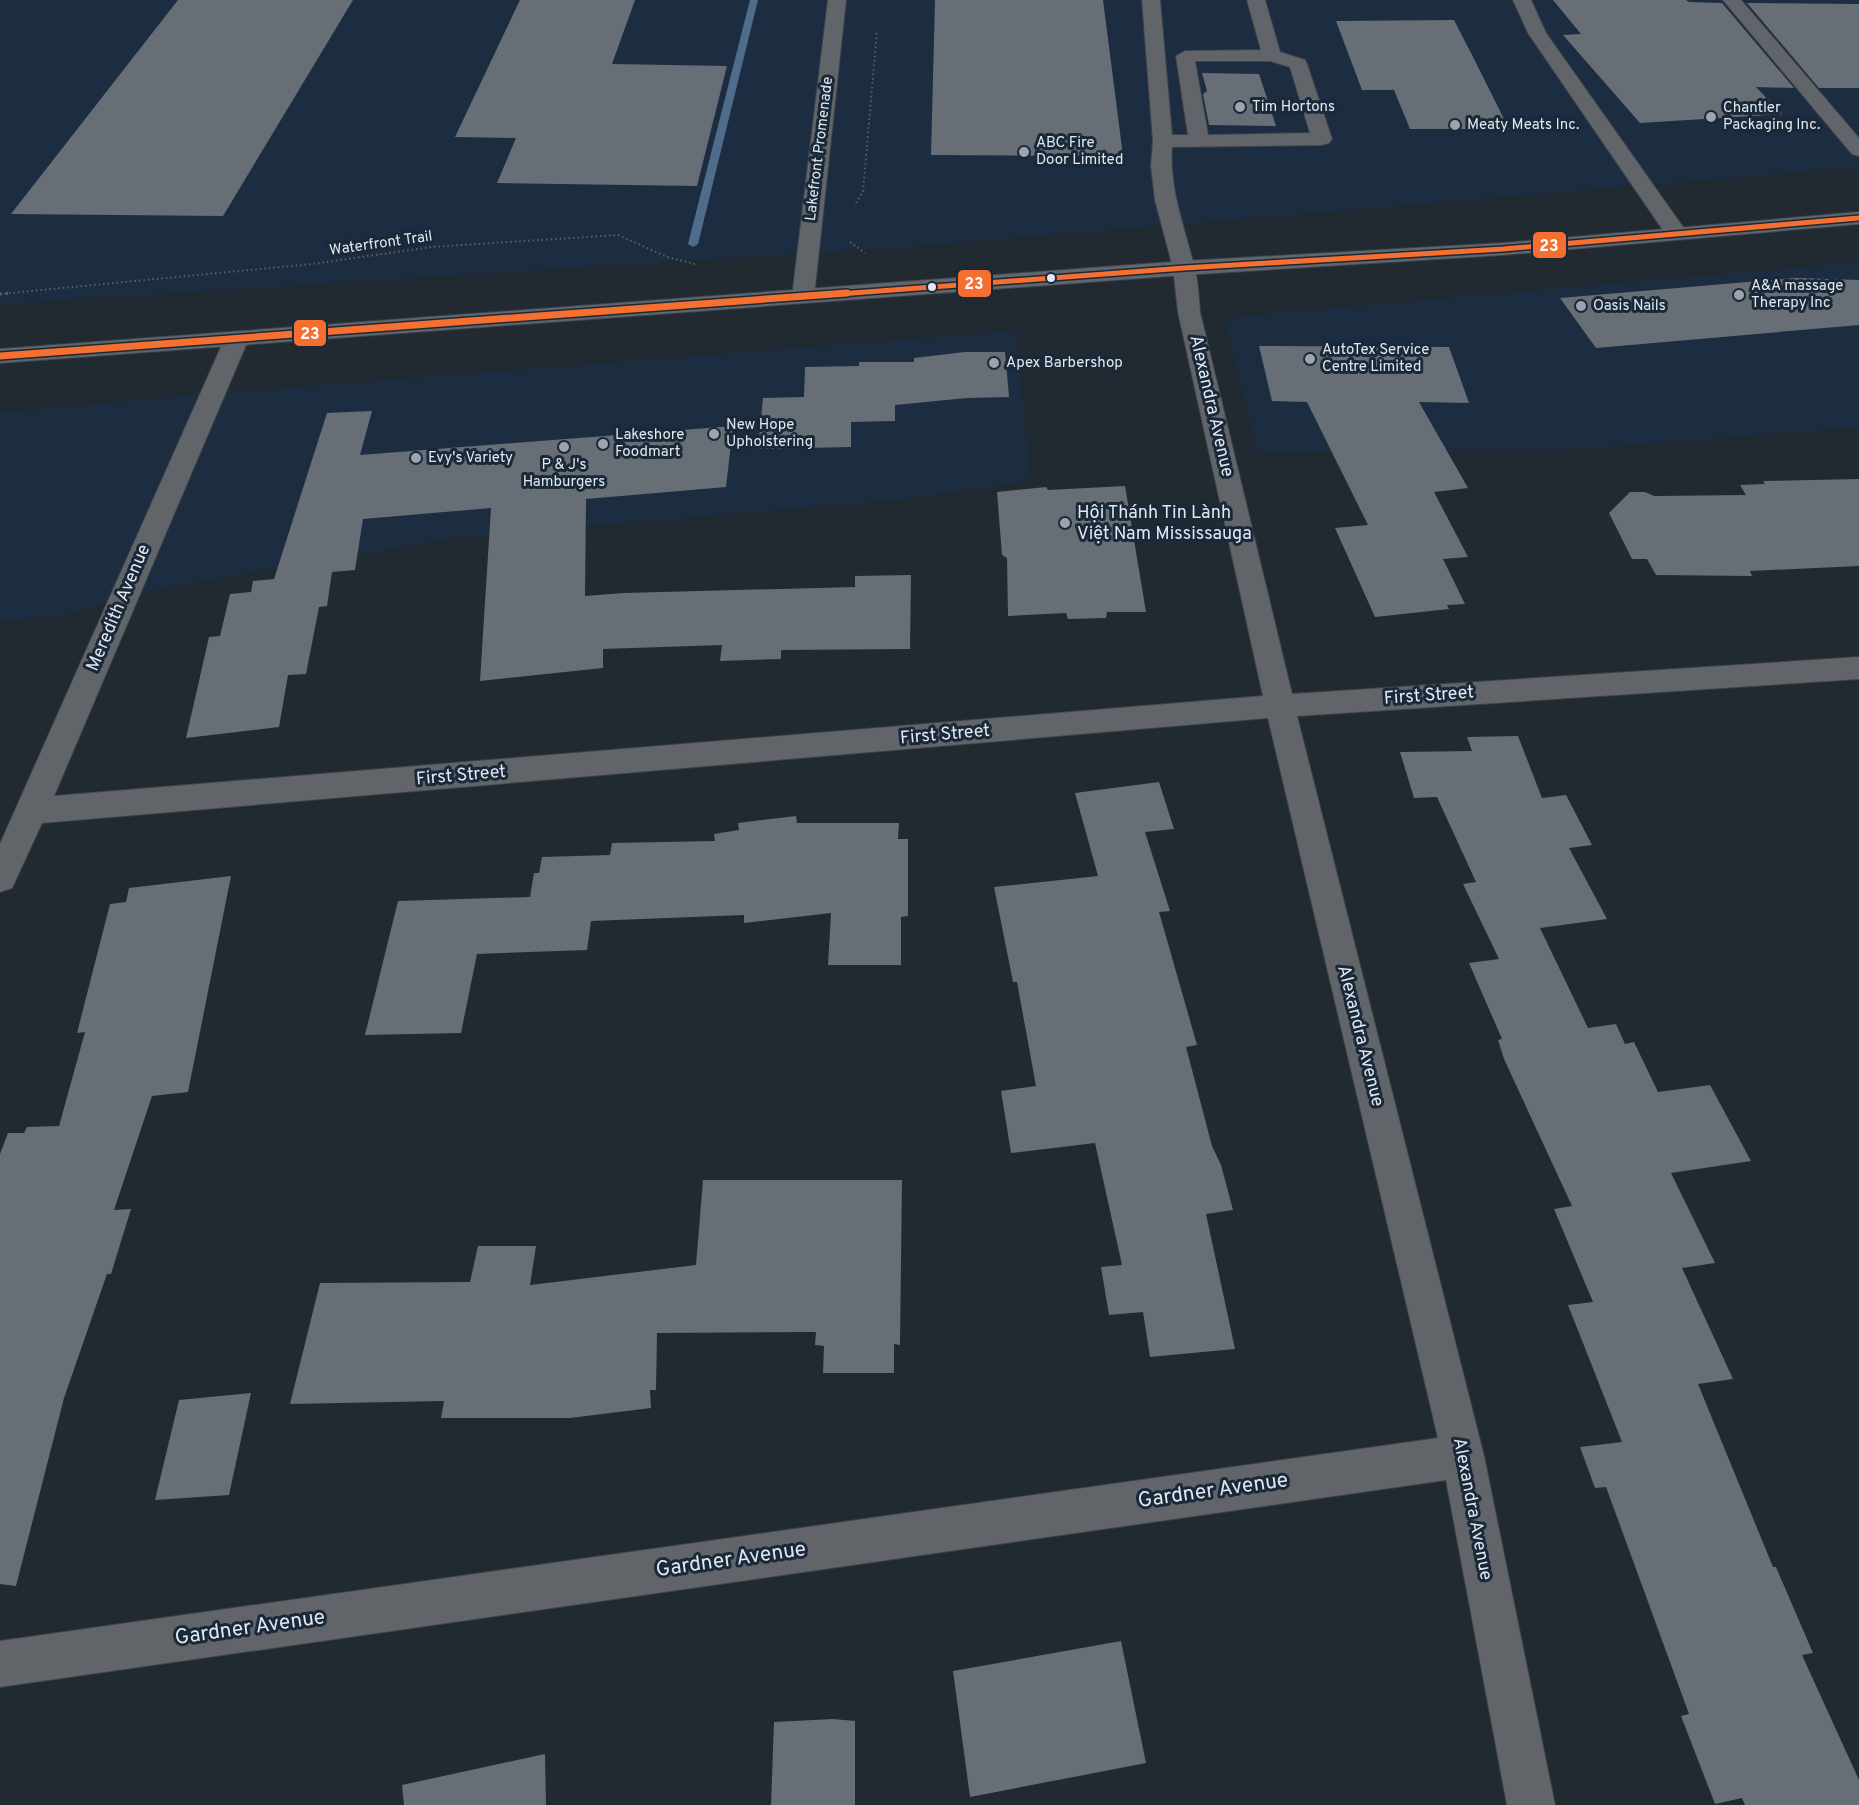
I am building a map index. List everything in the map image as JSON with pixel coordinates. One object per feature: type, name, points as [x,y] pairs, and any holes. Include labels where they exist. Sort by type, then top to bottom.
[{"type":"main road","points":[[0,356],[1184,268],[1503,249],[1859,218]]},
{"type":"street","name":"Lakefront Promenade","points":[[803,297],[837,0]]},
{"type":"street","name":"Alexandra Avenue","points":[[1151,0],[1163,141],[1161,166],[1165,200],[1184,268],[1189,312],[1280,706],[1463,1456],[1531,1805]]},
{"type":"street","points":[[1256,0],[1272,55]]},
{"type":"street","points":[[1522,0],[1537,33],[1677,234]]},
{"type":"street","points":[[1732,0],[1859,150]]},
{"type":"street","points":[[1163,141],[1322,139],[1298,64],[1272,55],[1185,56],[1199,140]]},
{"type":"street","name":"Meredith Avenue","points":[[0,878],[32,812],[237,338]]},
{"type":"street","name":"First Street","points":[[32,812],[1280,706],[1859,668]]},
{"type":"street","name":"Gardner Avenue","points":[[0,1664],[1463,1456]]},
{"type":"path","name":"Waterfront Trail","points":[[0,294],[312,264],[432,247],[610,236],[633,240],[667,257],[702,265]]},
{"type":"shaded area","points":[[0,0],[1859,0],[1859,167],[918,246],[0,304]]},
{"type":"shaded area","points":[[1859,262],[1859,427],[1576,449],[1258,453],[1224,318]]},
{"type":"shaded area","points":[[1015,331],[1031,481],[903,499],[461,537],[168,587],[59,616],[0,621],[0,413],[172,397]]},
{"type":"building","points":[[178,0],[353,0],[223,216],[11,214]]},
{"type":"building","points":[[520,0],[635,0],[612,64],[727,66],[697,186],[497,183],[516,138],[455,137]]},
{"type":"building","points":[[935,0],[1103,0],[1123,156],[931,155]]},
{"type":"building","points":[[1553,0],[1686,0],[1722,3],[1794,88],[1756,87],[1782,114],[1640,123],[1563,35],[1581,34]]},
{"type":"building","points":[[1747,3],[1859,4],[1859,88],[1819,88]]},
{"type":"building","points":[[1454,20],[1509,129],[1410,129],[1394,90],[1362,90],[1336,21]]},
{"type":"building","name":"Tim Hortons","points":[[1202,73],[1259,74],[1276,126],[1209,125],[1203,94],[1207,91]]},
{"type":"building","points":[[1795,278],[1859,280],[1859,325],[1596,348],[1560,298]]},
{"type":"building","points":[[1259,346],[1449,347],[1469,403],[1419,402],[1468,488],[1434,492],[1468,557],[1443,559],[1465,604],[1447,605],[1449,609],[1375,617],[1335,528],[1368,525],[1307,402],[1272,401]]},
{"type":"building","points":[[965,352],[1005,352],[1009,397],[967,398],[895,405],[895,421],[851,422],[851,447],[758,449],[763,398],[804,397],[805,367],[859,366],[859,362],[914,362],[914,358]]},
{"type":"building","points":[[372,411],[360,455],[733,426],[726,487],[586,499],[585,596],[855,587],[855,576],[911,575],[910,649],[781,650],[781,659],[720,661],[722,645],[603,649],[603,668],[480,681],[491,508],[363,519],[355,570],[332,572],[327,606],[319,607],[306,674],[288,675],[279,727],[186,738],[209,637],[220,636],[230,594],[251,592],[253,581],[274,579],[327,413]]},
{"type":"building","points":[[1859,479],[1859,566],[1750,571],[1752,576],[1656,575],[1647,559],[1632,559],[1609,513],[1630,492],[1645,492],[1654,496],[1746,495],[1740,485],[1765,484],[1763,481]]},
{"type":"building","name":"Hội Thánh Tin Lành Việt Nam Mississauga","points":[[1125,486],[1146,612],[1107,612],[1106,618],[1068,619],[1066,613],[1008,616],[1007,558],[1002,555],[997,492],[1046,487],[1048,490]]},
{"type":"building","points":[[1518,736],[1542,798],[1566,795],[1592,845],[1569,848],[1607,919],[1540,928],[1588,1028],[1616,1024],[1625,1044],[1634,1042],[1658,1092],[1710,1085],[1751,1161],[1671,1173],[1715,1263],[1682,1268],[1733,1379],[1698,1384],[1773,1567],[1776,1567],[1813,1653],[1802,1655],[1859,1780],[1859,1805],[1745,1805],[1742,1798],[1715,1804],[1681,1716],[1689,1714],[1606,1487],[1595,1488],[1580,1447],[1622,1442],[1568,1305],[1593,1302],[1554,1209],[1572,1206],[1504,1059],[1498,1040],[1502,1039],[1469,963],[1499,959],[1463,884],[1476,882],[1437,797],[1414,798],[1400,752],[1472,751],[1467,737]]},
{"type":"building","points":[[1159,782],[1174,829],[1145,832],[1170,911],[1159,912],[1197,1045],[1186,1047],[1212,1146],[1221,1165],[1233,1210],[1206,1214],[1235,1349],[1150,1357],[1143,1312],[1109,1315],[1101,1267],[1122,1265],[1095,1143],[1011,1153],[1001,1091],[1036,1086],[1017,982],[1013,982],[994,887],[1098,876],[1075,793]]},
{"type":"building","points":[[796,816],[797,823],[899,823],[898,839],[908,839],[908,916],[901,917],[901,965],[828,965],[831,913],[744,923],[744,915],[591,921],[587,950],[477,954],[461,1033],[365,1035],[398,901],[530,897],[534,873],[539,873],[542,857],[610,855],[612,843],[715,841],[714,834],[739,830],[738,823]]},
{"type":"building","points":[[231,876],[188,1092],[152,1096],[114,1210],[131,1209],[111,1274],[107,1274],[64,1398],[16,1586],[0,1584],[0,1154],[8,1133],[24,1133],[27,1127],[59,1126],[85,1032],[77,1033],[110,904],[126,902],[129,888]]},
{"type":"building","points":[[703,1180],[902,1180],[900,1345],[894,1344],[894,1373],[823,1373],[824,1346],[815,1345],[816,1332],[657,1333],[656,1390],[650,1390],[651,1408],[570,1418],[441,1418],[444,1401],[290,1404],[320,1283],[470,1282],[478,1246],[536,1246],[530,1285],[696,1265]]},
{"type":"building","points":[[251,1393],[229,1495],[155,1500],[179,1400]]},
{"type":"building","points":[[1121,1641],[1146,1763],[970,1797],[953,1671]]},
{"type":"building","points":[[833,1719],[855,1721],[855,1805],[771,1805],[774,1722]]},
{"type":"building","points":[[545,1754],[546,1805],[404,1805],[402,1785]]},
{"type":"waterway","points":[[693,244],[754,0]]},
{"type":"transit line","name":"23","points":[[0,356],[1184,268],[1503,249],[1859,218]]},
{"type":"place","name":"Tim Hortons","points":[[1240,107]]},
{"type":"place","name":"Chantler Packaging Inc.","points":[[1711,117]]},
{"type":"place","name":"Meaty Meats Inc.","points":[[1455,125]]},
{"type":"place","name":"ABC Fire Door Limited","points":[[1024,152]]},
{"type":"place","name":"A&A massage Therapy Inc","points":[[1739,295]]},
{"type":"place","name":"Oasis Nails","points":[[1581,306]]},
{"type":"place","name":"AutoTex Service Centre Limited","points":[[1310,359]]},
{"type":"place","name":"Apex Barbershop","points":[[994,363]]},
{"type":"place","name":"New Hope Upholstering","points":[[714,434]]},
{"type":"place","name":"Lakeshore Foodmart","points":[[603,444]]},
{"type":"place","name":"P & J's Hamburgers","points":[[564,447]]},
{"type":"place","name":"Evy's Variety","points":[[416,458]]},
{"type":"place","name":"Hội Thánh Tin Lành Việt Nam Mississauga","points":[[1065,523]]}]
